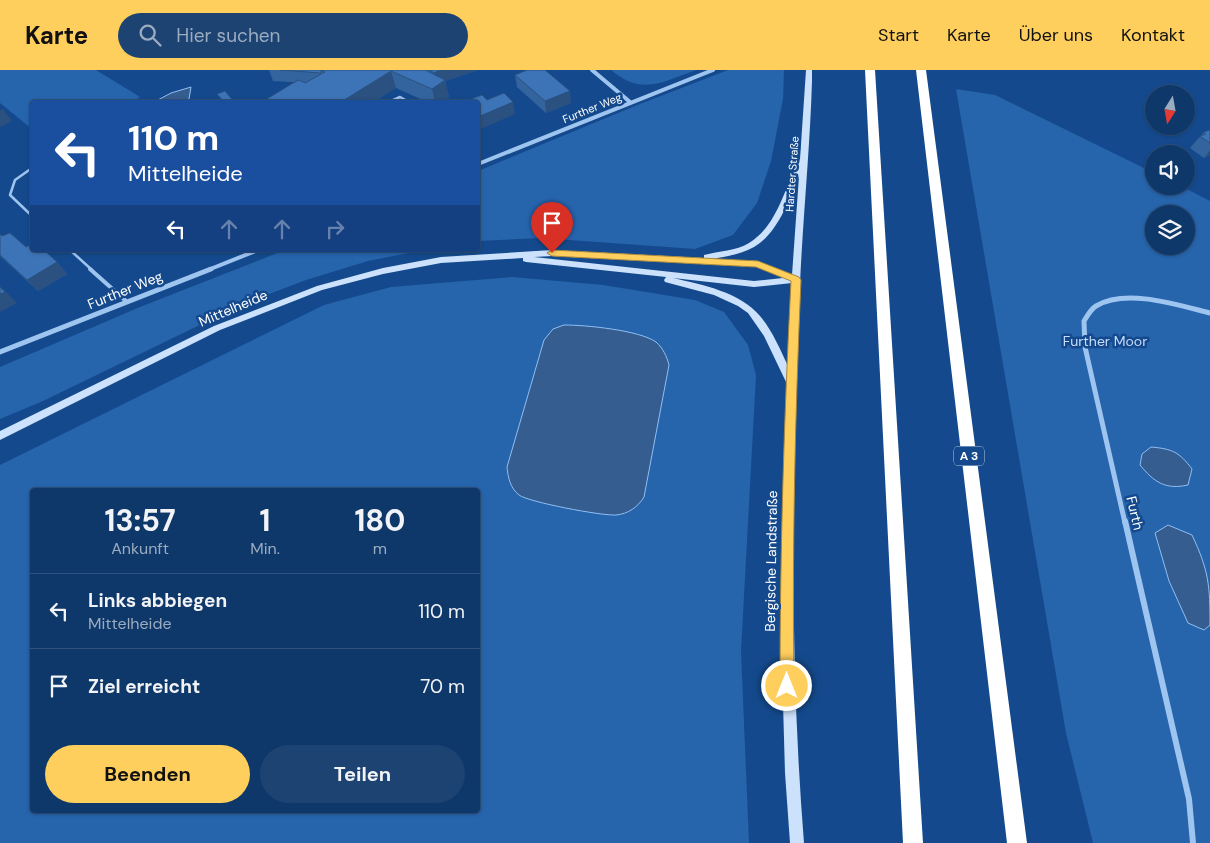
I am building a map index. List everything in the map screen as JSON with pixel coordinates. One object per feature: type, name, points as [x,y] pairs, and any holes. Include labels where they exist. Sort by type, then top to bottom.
[{"type":"highway","points":[[870,70],[913,843]]},
{"type":"highway","name":"A 3","points":[[921,70],[1017,843]]},
{"type":"main road","name":"Hardter Straße","points":[[796,280],[809,99],[809,70]]},
{"type":"main road","points":[[693,260],[736,251],[753,244],[765,234],[790,189],[804,153]]},
{"type":"main road","name":"Mittelheide","points":[[0,436],[217,328],[320,288],[383,271],[440,260],[552,253],[758,264],[796,280]]},
{"type":"main road","name":"Mittelheide","points":[[494,256],[754,284],[796,280]]},
{"type":"main road","points":[[625,269],[713,291],[736,302],[757,317],[791,382]]},
{"type":"main road","name":"Bergische Landstraße","points":[[796,280],[791,382],[786,594],[787,686],[797,843]]},
{"type":"street","points":[[592,70],[630,102]]},
{"type":"street","name":"Further Weg","points":[[480,162],[713,70]]},
{"type":"street","name":"Further Weg","points":[[0,352],[253,252]]},
{"type":"street","name":"Furth","points":[[1193,843],[1189,799],[1087,356],[1084,321],[1095,306],[1120,299],[1159,302],[1210,313]]},
{"type":"lane","points":[[393,100],[400,97],[405,100]]},
{"type":"lane","points":[[30,169],[15,180],[10,195],[30,214]]},
{"type":"lane","points":[[72,252],[126,301]]},
{"type":"green space","points":[[0,70],[96,70],[140,97],[135,100],[30,100],[30,127],[0,103]]},
{"type":"green space","points":[[611,70],[696,70],[662,82],[643,85],[622,78]]},
{"type":"green space","points":[[728,70],[784,70],[783,99],[771,161],[757,203],[733,235],[695,249],[541,238],[480,241],[480,170]]},
{"type":"green space","name":"Further Moor","points":[[956,89],[995,95],[1145,169],[1145,195],[1195,195],[1195,193],[1210,201],[1210,843],[1093,843],[1066,733]]},
{"type":"green space","points":[[280,252],[414,252],[368,261],[306,280],[243,304],[43,401],[0,419],[0,367],[140,307]]},
{"type":"green space","points":[[512,277],[603,285],[695,300],[724,312],[748,345],[756,375],[741,651],[749,843],[0,843],[0,465],[324,305],[391,287]]},
{"type":"shaded area","points":[[191,87],[189,99],[187,100],[158,100],[171,93]]},
{"type":"shaded area","points":[[564,325],[612,329],[637,334],[656,342],[661,347],[668,362],[669,365],[644,497],[629,512],[608,515],[536,501],[519,495],[513,489],[510,482],[507,467],[544,340],[553,329]]},
{"type":"shaded area","points":[[1151,447],[1170,450],[1183,459],[1192,469],[1188,485],[1166,485],[1155,480],[1145,471],[1140,465],[1142,454]]},
{"type":"shaded area","points":[[1168,525],[1192,535],[1202,559],[1209,589],[1210,611],[1210,625],[1204,630],[1188,623],[1169,581],[1155,533]]},
{"type":"building","points":[[280,70],[321,70],[321,72],[320,73]]},
{"type":"building","points":[[321,70],[425,70],[445,80],[432,89],[391,71],[344,100],[265,100],[299,80],[305,83],[325,72]]},
{"type":"building","points":[[429,70],[441,70],[434,73]]},
{"type":"building","points":[[527,70],[545,70],[570,91],[545,101],[515,75]]},
{"type":"building","points":[[225,91],[232,100],[222,100],[217,94]]},
{"type":"building","points":[[504,93],[513,102],[480,116],[480,100],[468,100],[482,95],[487,100]]},
{"type":"building","points":[[1210,130],[1210,143],[1200,136]]},
{"type":"building","points":[[10,233],[26,247],[30,245],[30,252],[46,252],[57,262],[27,280],[0,255],[0,234],[2,236]]},
{"type":"building","points":[[0,287],[5,292],[0,294]]},
{"type":"route","points":[[552,253],[758,264],[796,280],[791,382],[786,594],[787,686]]}]
